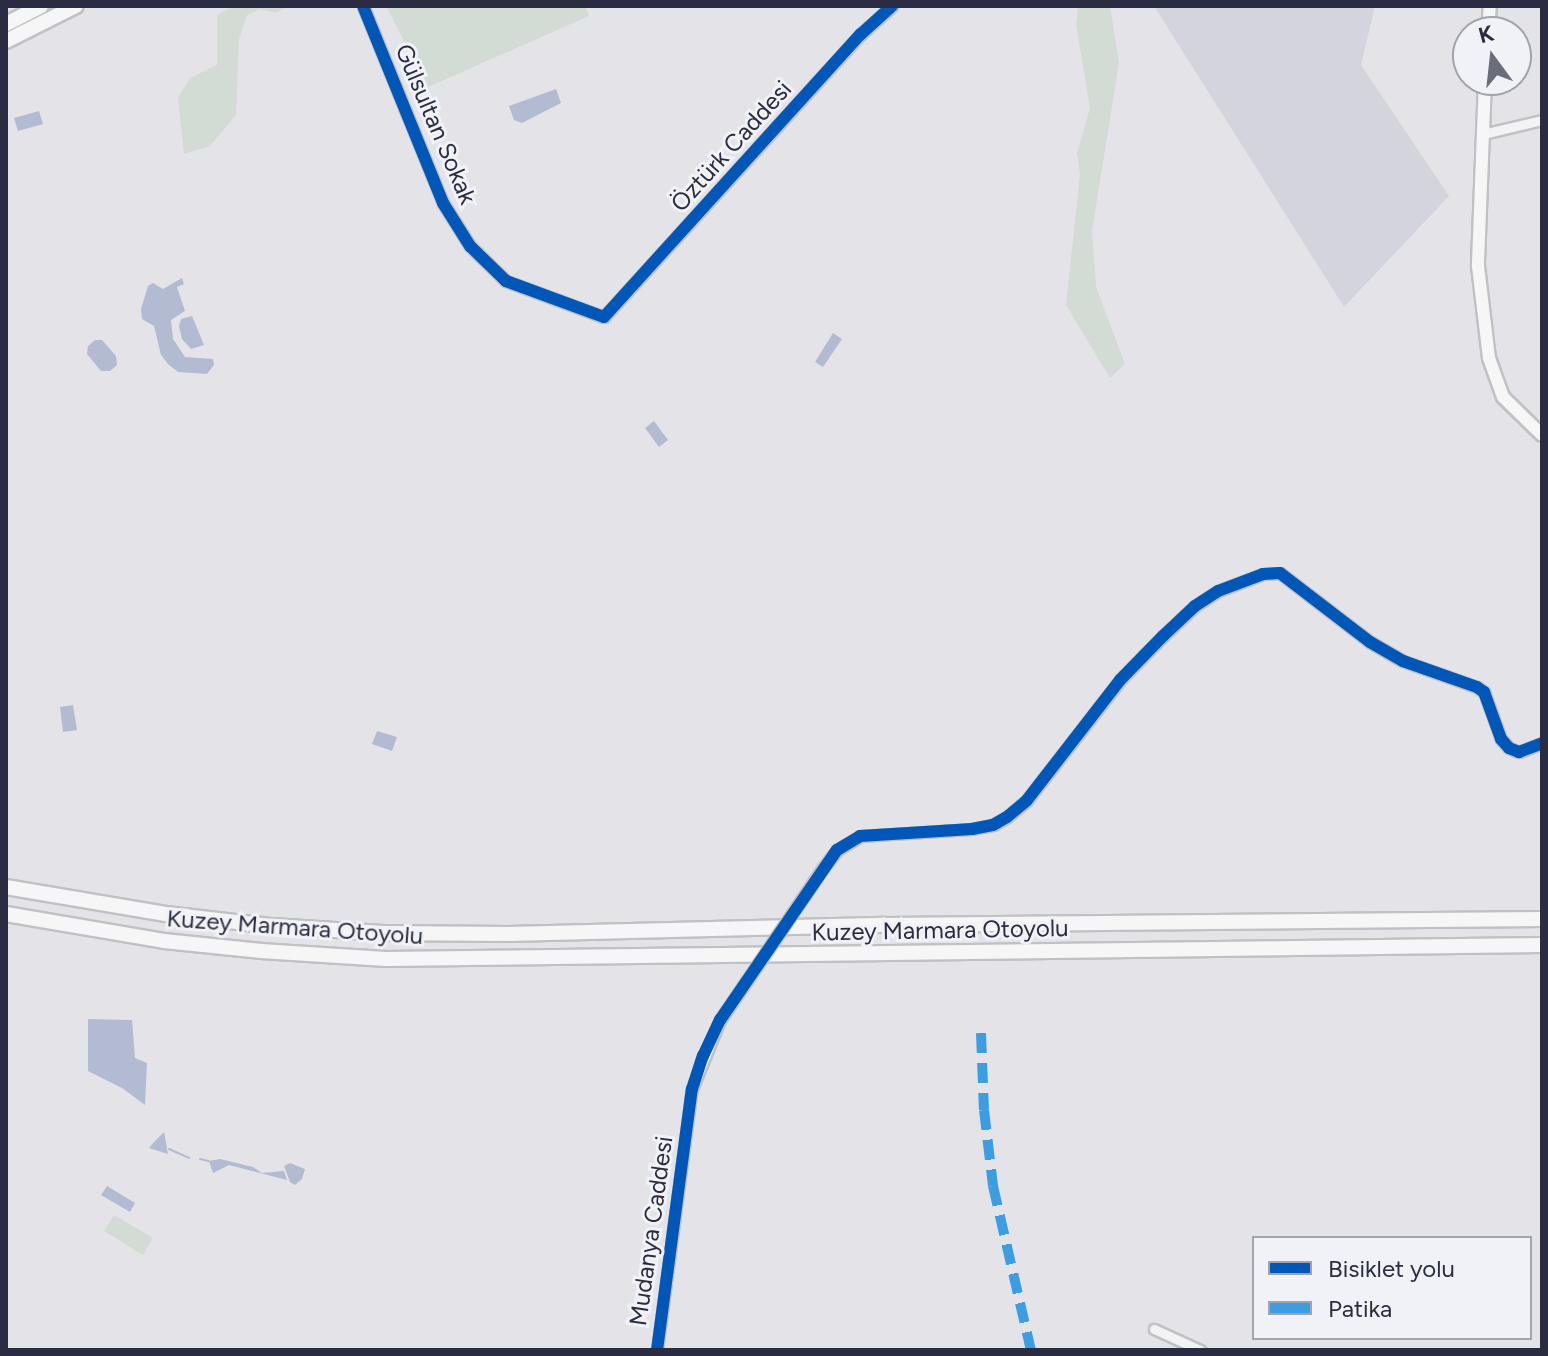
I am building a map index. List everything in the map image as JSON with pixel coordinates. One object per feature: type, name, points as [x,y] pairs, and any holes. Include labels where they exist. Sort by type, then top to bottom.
[{"type":"highway","points":[[6,24],[41,6]]},
{"type":"highway","points":[[6,41],[76,6]]},
{"type":"highway","name":"Kuzey Marmara Otoyolu","points":[[6,887],[166,914],[272,926],[383,933],[508,934],[870,925],[1542,919]]},
{"type":"highway","name":"Kuzey Marmara Otoyolu","points":[[6,914],[164,941],[386,959],[1542,945]]},
{"type":"main road","points":[[1484,96],[1478,266],[1489,358],[1503,397],[1542,435]]},
{"type":"street","name":"Gülsultan Sokak","points":[[363,6],[443,203],[470,246],[506,281],[604,317]]},
{"type":"street","name":"Öztürk Caddesi","points":[[604,317],[861,34],[892,6]]},
{"type":"street","points":[[1483,134],[1542,120]]},
{"type":"street","name":"Mudanya Caddesi","points":[[657,1350],[692,1089],[720,1020],[837,850],[860,836],[972,829],[993,825],[1007,817],[1027,800],[1120,680],[1163,636],[1195,606],[1218,591],[1263,574],[1280,573],[1370,642],[1403,661],[1477,687],[1484,692],[1501,739],[1509,748],[1519,752],[1542,743]]},
{"type":"street","points":[[1154,1329],[1200,1350]]},
{"type":"shaded area","points":[[233,6],[289,6],[276,13],[260,9],[247,15],[239,39],[236,115],[210,146],[184,154],[178,98],[190,78],[217,65],[217,15]]},
{"type":"shaded area","points":[[386,6],[585,6],[589,16],[428,87]]},
{"type":"shaded area","points":[[1078,6],[1110,6],[1119,63],[1092,231],[1096,287],[1125,364],[1110,378],[1066,305],[1080,174],[1077,153],[1090,108],[1076,25]]},
{"type":"shaded area","points":[[1154,6],[1375,6],[1361,65],[1449,196],[1344,307]]},
{"type":"shaded area","points":[[114,1215],[153,1238],[143,1255],[104,1231]]},
{"type":"water","points":[[556,89],[561,103],[522,123],[514,120],[509,106]]},
{"type":"water","points":[[39,111],[43,124],[18,131],[14,118]]},
{"type":"water","points":[[182,278],[184,284],[177,287],[185,311],[171,320],[173,339],[185,357],[213,359],[214,365],[207,374],[178,372],[168,364],[161,355],[154,326],[142,319],[141,309],[148,286],[153,283],[163,289]]},
{"type":"water","points":[[192,316],[204,345],[191,349],[182,339],[179,326],[181,319]]},
{"type":"water","points":[[833,333],[842,339],[823,367],[815,362]]},
{"type":"water","points":[[95,340],[102,340],[116,356],[117,365],[110,371],[101,371],[87,354],[88,346]]},
{"type":"water","points":[[654,421],[668,440],[659,447],[645,428]]},
{"type":"water","points":[[73,705],[77,730],[63,732],[60,707]]},
{"type":"water","points":[[377,731],[397,737],[392,751],[372,744]]},
{"type":"water","points":[[88,1019],[132,1020],[135,1058],[147,1063],[145,1105],[122,1088],[88,1071]]},
{"type":"water","points":[[164,1132],[168,1154],[149,1148]]},
{"type":"water","points":[[220,1159],[253,1167],[262,1173],[284,1171],[287,1180],[229,1165],[213,1173],[209,1161]]},
{"type":"water","points":[[290,1163],[305,1169],[302,1179],[295,1185],[290,1182],[284,1166]]},
{"type":"water","points":[[107,1186],[135,1203],[130,1212],[101,1195]]},
{"type":"waterway","points":[[169,1149],[189,1158]]},
{"type":"waterway","points":[[200,1159],[209,1161]]},
{"type":"marked path","points":[[981,1033],[984,1110],[993,1186],[1031,1350]]},
{"type":"cycle path","points":[[363,6],[443,203],[470,246],[506,281],[604,317],[861,34],[892,6]]},
{"type":"cycle path","points":[[657,1350],[692,1089],[703,1056],[720,1020],[837,850],[860,836],[972,829],[993,825],[1007,817],[1027,800],[1120,680],[1163,636],[1195,606],[1218,591],[1263,574],[1280,573],[1370,642],[1403,661],[1477,687],[1484,692],[1501,739],[1509,748],[1519,752],[1542,743]]}]
